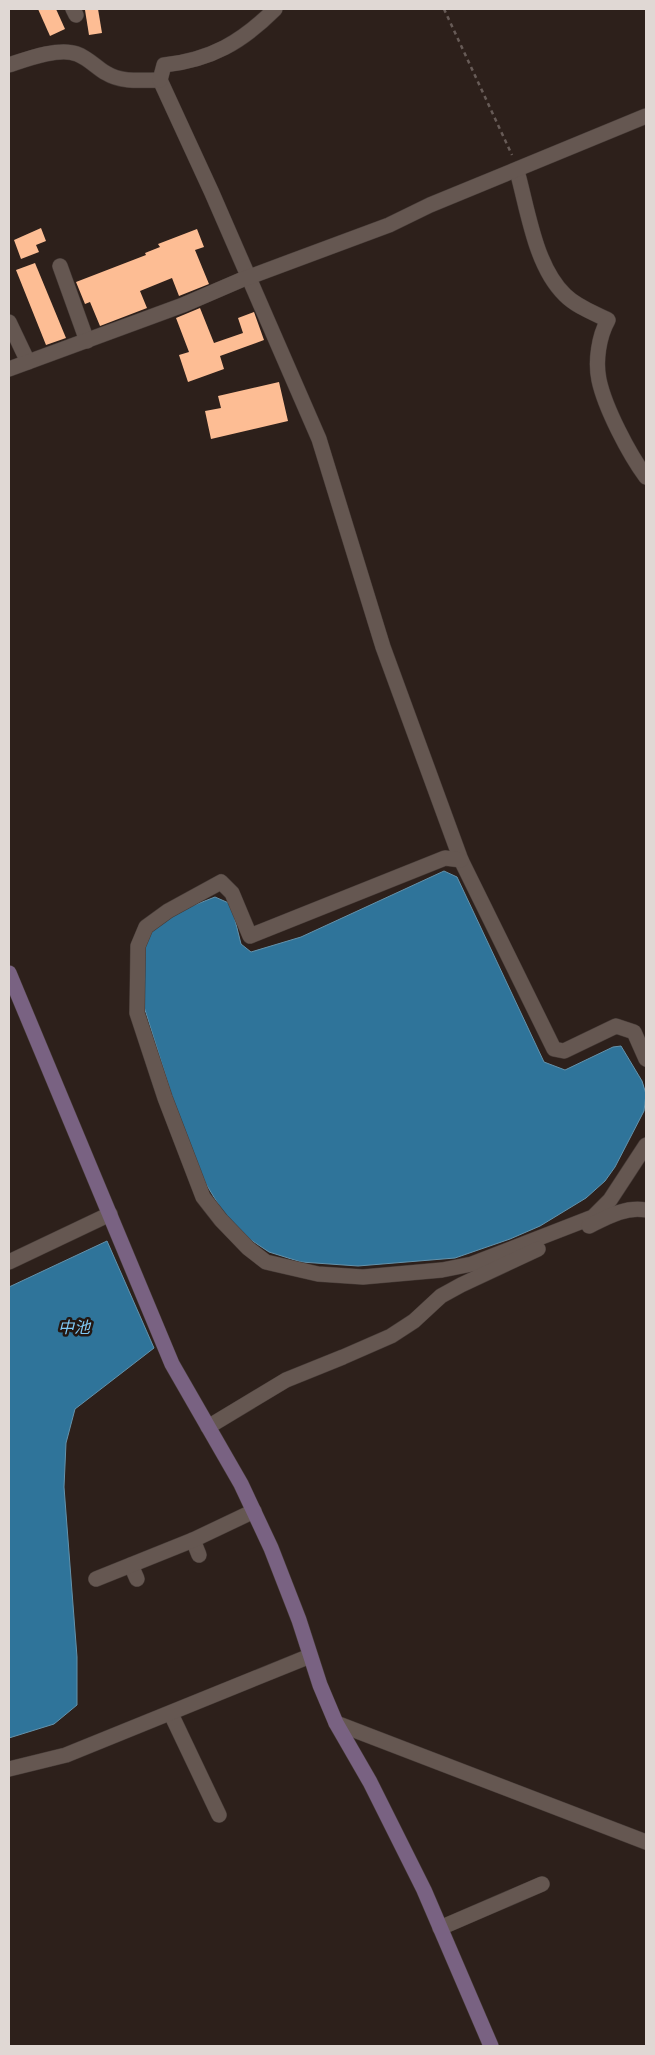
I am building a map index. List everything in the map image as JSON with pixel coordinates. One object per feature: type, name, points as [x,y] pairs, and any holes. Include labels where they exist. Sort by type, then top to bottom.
[{"type":"street","points":[[275,9],[258,26],[228,47],[189,62],[164,65],[160,80],[212,193],[319,439],[383,647],[461,860],[554,1049],[564,1051],[616,1026],[634,1032],[646,1059]]},
{"type":"street","points":[[9,66],[43,55],[76,53],[108,74],[125,80],[160,80]]},
{"type":"street","points":[[9,369],[183,306],[389,225],[430,205],[646,116]]},
{"type":"street","points":[[517,170],[538,248],[548,273],[565,295],[580,306],[608,320],[601,332],[599,379],[620,432],[636,463],[646,477]]},
{"type":"street","points":[[60,266],[87,340]]},
{"type":"street","points":[[9,322],[28,362]]},
{"type":"street","points":[[461,860],[445,858],[250,936],[232,893],[221,882],[168,911],[146,927],[138,946],[137,1013],[165,1098],[202,1197],[248,1248],[266,1262],[318,1274],[363,1277],[442,1270],[472,1264],[592,1217],[610,1200],[646,1145]]},
{"type":"street","points":[[9,973],[172,1364],[241,1484],[254,1511],[271,1548],[299,1620],[310,1656],[336,1723],[370,1782],[424,1890],[491,2046]]},
{"type":"street","points":[[208,1426],[286,1380],[343,1358],[391,1336],[414,1321],[441,1296],[461,1284],[617,1213],[636,1208],[646,1210]]},
{"type":"street","points":[[9,1262],[110,1214]]},
{"type":"street","points":[[96,1579],[193,1540],[254,1511]]},
{"type":"street","points":[[193,1540],[199,1555]]},
{"type":"street","points":[[131,1565],[137,1579]]},
{"type":"street","points":[[9,1769],[66,1755],[310,1656]]},
{"type":"street","points":[[171,1714],[198,1787],[218,1815]]},
{"type":"street","points":[[336,1723],[646,1842]]},
{"type":"street","points":[[440,1928],[542,1884]]},
{"type":"path","points":[[444,9],[508,146],[517,170]]},
{"type":"water","points":[[444,871],[457,877],[544,1062],[565,1070],[613,1047],[621,1046],[642,1081],[646,1094],[644,1111],[615,1167],[605,1181],[586,1198],[540,1226],[510,1239],[455,1258],[358,1266],[301,1262],[269,1252],[251,1240],[223,1212],[206,1184],[178,1115],[140,994],[142,955],[152,927],[174,913],[215,897],[231,904],[241,944],[251,952],[301,937]]},
{"type":"water","name":"中池","points":[[107,1241],[154,1348],[75,1409],[66,1443],[64,1487],[77,1657],[77,1705],[54,1724],[9,1738],[9,1287]]},
{"type":"building","points":[[38,9],[56,9],[65,29],[50,36]]},
{"type":"building","points":[[98,9],[102,33],[89,35],[85,10]]},
{"type":"building","points":[[41,228],[46,241],[36,245],[39,252],[21,259],[14,240]]},
{"type":"building","points":[[197,229],[204,247],[195,250],[209,284],[179,296],[172,278],[140,291],[147,308],[100,326],[90,302],[85,304],[76,282],[146,255],[145,253],[160,247],[158,244]]},
{"type":"building","points":[[35,263],[66,338],[46,345],[16,270]]},
{"type":"building","points":[[200,308],[214,343],[243,333],[238,318],[254,312],[264,340],[220,356],[224,369],[188,382],[179,355],[189,352],[176,318]]},
{"type":"building","points":[[279,382],[288,421],[211,439],[205,411],[221,408],[218,396]]}]
